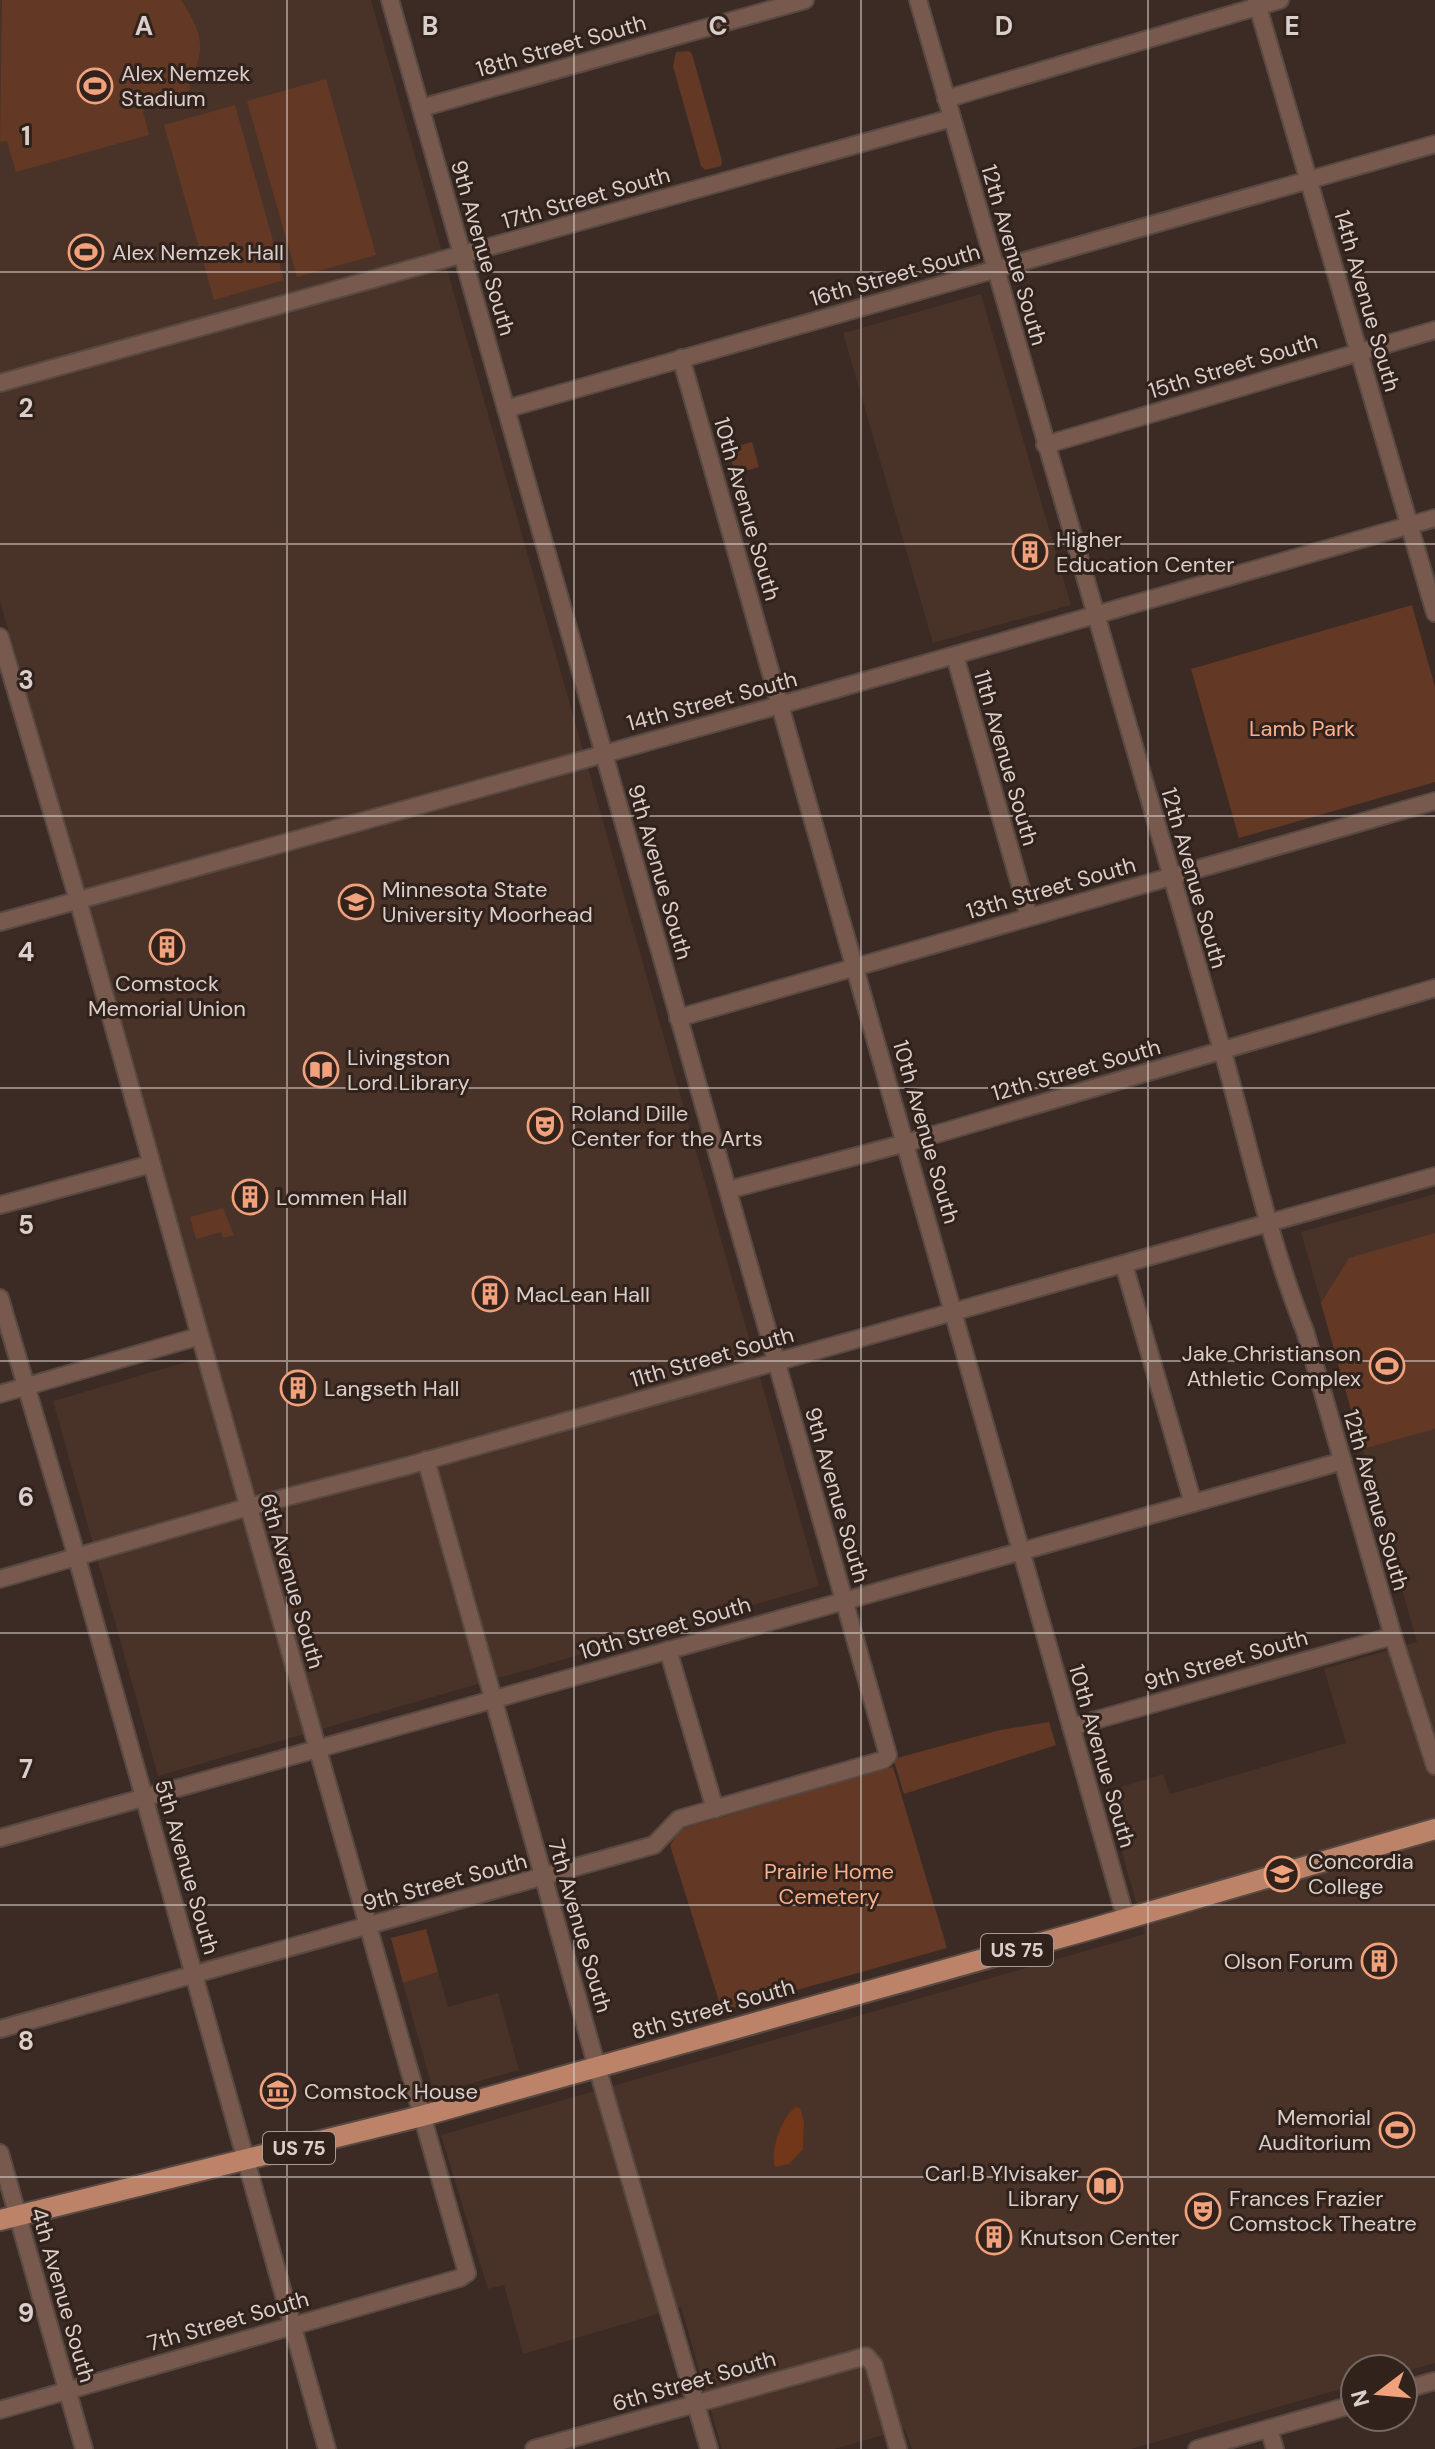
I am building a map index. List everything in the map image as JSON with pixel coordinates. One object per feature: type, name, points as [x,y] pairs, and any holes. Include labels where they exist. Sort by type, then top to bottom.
[{"type":"main road","name":"8th Street South","points":[[9,2218],[422,2116],[1435,1829]]},
{"type":"street","name":"9th Avenue South","points":[[390,0],[888,1755]]},
{"type":"street","name":"18th Street South","points":[[421,108],[805,0]]},
{"type":"street","name":"12th Avenue South","points":[[918,0],[1222,1050],[1269,1223],[1305,1331],[1393,1636],[1435,1766]]},
{"type":"street","points":[[946,99],[1257,3],[1280,0]]},
{"type":"street","name":"14th Avenue South","points":[[1257,3],[1435,613]]},
{"type":"street","name":"17th Street South","points":[[0,383],[952,118]]},
{"type":"street","name":"16th Street South","points":[[506,409],[1435,144]]},
{"type":"street","name":"15th Street South","points":[[1045,445],[1435,330]]},
{"type":"street","name":"10th Avenue South","points":[[681,358],[1126,1919]]},
{"type":"street","name":"14th Street South","points":[[0,922],[1095,617],[1435,518]]},
{"type":"street","name":"6th Avenue South","points":[[0,637],[78,900],[467,2273]]},
{"type":"street","name":"11th Avenue South","points":[[955,656],[1029,917]]},
{"type":"street","name":"13th Street South","points":[[678,1018],[1435,801]]},
{"type":"street","name":"12th Street South","points":[[728,1190],[906,1143],[1435,988]]},
{"type":"street","points":[[0,1205],[151,1164]]},
{"type":"street","name":"11th Street South","points":[[0,1579],[1435,1176]]},
{"type":"street","points":[[1124,1265],[1193,1503]]},
{"type":"street","name":"5th Avenue South","points":[[0,1298],[145,1797],[327,2449]]},
{"type":"street","points":[[0,1394],[200,1336]]},
{"type":"street","name":"7th Avenue South","points":[[426,1460],[597,2067],[709,2449]]},
{"type":"street","name":"10th Street South","points":[[0,1838],[1343,1461]]},
{"type":"street","name":"9th Street South","points":[[1071,1727],[1393,1636]]},
{"type":"street","points":[[668,1650],[715,1809]]},
{"type":"street","name":"9th Street South","points":[[0,2029],[654,1845],[679,1819],[883,1760],[888,1755]]},
{"type":"street","name":"4th Avenue South","points":[[0,2153],[9,2218],[84,2449]]},
{"type":"street","name":"7th Street South","points":[[0,2410],[460,2278],[467,2273]]},
{"type":"street","name":"6th Street South","points":[[534,2449],[866,2356],[874,2365],[898,2449]]},
{"type":"street","points":[[1197,2449],[1339,2409]]},
{"type":"street","points":[[1269,2429],[1275,2449]]},
{"type":"shaded area","name":"Minnesota State University Moorhead","points":[[0,0],[371,0],[819,1586],[158,1776],[53,1401],[214,1354],[0,601]]},
{"type":"shaded area","points":[[981,294],[1071,605],[933,643],[843,333]]},
{"type":"shaded area","name":"Concordia College","points":[[1435,1194],[1435,2363],[1419,2368],[1419,2353],[1339,2353],[1339,2390],[1131,2449],[912,2449],[905,2429],[834,2449],[722,2449],[681,2307],[523,2354],[504,2285],[488,2289],[441,2135],[1145,1934],[1105,1792],[1163,1774],[1170,1794],[1346,1743],[1324,1669],[1417,1642],[1301,1232]]},
{"type":"shaded area","points":[[438,1972],[448,2007],[498,1993],[519,2070],[434,2094],[403,1983]]},
{"type":"shaded area","points":[[796,2107],[800,2108],[804,2121],[803,2149],[789,2164],[775,2167],[778,2135],[786,2118]]},
{"type":"green space","name":"Alex Nemzek Stadium","points":[[2,0],[181,0],[200,40],[199,59],[189,82],[190,90],[141,104],[149,135],[16,172],[7,141],[0,142]]},
{"type":"green space","points":[[689,51],[722,161],[721,166],[705,170],[701,166],[673,66],[676,52]]},
{"type":"green space","points":[[326,79],[376,255],[297,277],[247,101]]},
{"type":"green space","points":[[235,105],[284,280],[214,300],[164,125]]},
{"type":"green space","points":[[752,442],[759,467],[735,474],[728,449]]},
{"type":"green space","name":"Lamb Park","points":[[1412,605],[1435,687],[1435,782],[1239,838],[1191,669]]},
{"type":"green space","points":[[223,1208],[234,1235],[223,1238],[221,1232],[196,1239],[190,1217]]},
{"type":"green space","name":"Jake Christianson Athletic Complex","points":[[1435,1233],[1435,1429],[1362,1449],[1321,1303],[1349,1258]]},
{"type":"green space","points":[[1049,1722],[1056,1745],[904,1794],[894,1761],[897,1758],[1000,1730]]},
{"type":"green space","name":"Prairie Home Cemetery","points":[[893,1767],[947,1948],[722,2011],[670,1845],[681,1829]]},
{"type":"green space","points":[[426,1929],[438,1972],[403,1983],[391,1938]]},
{"type":"place","name":"Alex Nemzek Stadium","points":[[95,86]]},
{"type":"place","name":"Alex Nemzek Hall","points":[[86,252]]},
{"type":"place","name":"Higher Education Center","points":[[1030,552]]},
{"type":"place","name":"Minnesota State University Moorhead","points":[[356,902]]},
{"type":"place","name":"Comstock Memorial Union","points":[[167,947]]},
{"type":"place","name":"Livingston Lord Library","points":[[321,1070]]},
{"type":"place","name":"Roland Dille Center for the Arts","points":[[545,1126]]},
{"type":"place","name":"Lommen Hall","points":[[250,1197]]},
{"type":"place","name":"MacLean Hall","points":[[490,1294]]},
{"type":"place","name":"Jake Christianson Athletic Complex","points":[[1387,1366]]},
{"type":"place","name":"Langseth Hall","points":[[298,1388]]},
{"type":"place","name":"Concordia College","points":[[1282,1874]]},
{"type":"place","name":"Olson Forum","points":[[1379,1961]]},
{"type":"place","name":"Comstock House","points":[[278,2091]]},
{"type":"place","name":"Memorial Auditorium","points":[[1397,2130]]},
{"type":"place","name":"Carl B Ylvisaker Library","points":[[1105,2186]]},
{"type":"place","name":"Frances Frazier Comstock Theatre","points":[[1203,2211]]},
{"type":"place","name":"Knutson Center","points":[[994,2237]]}]
